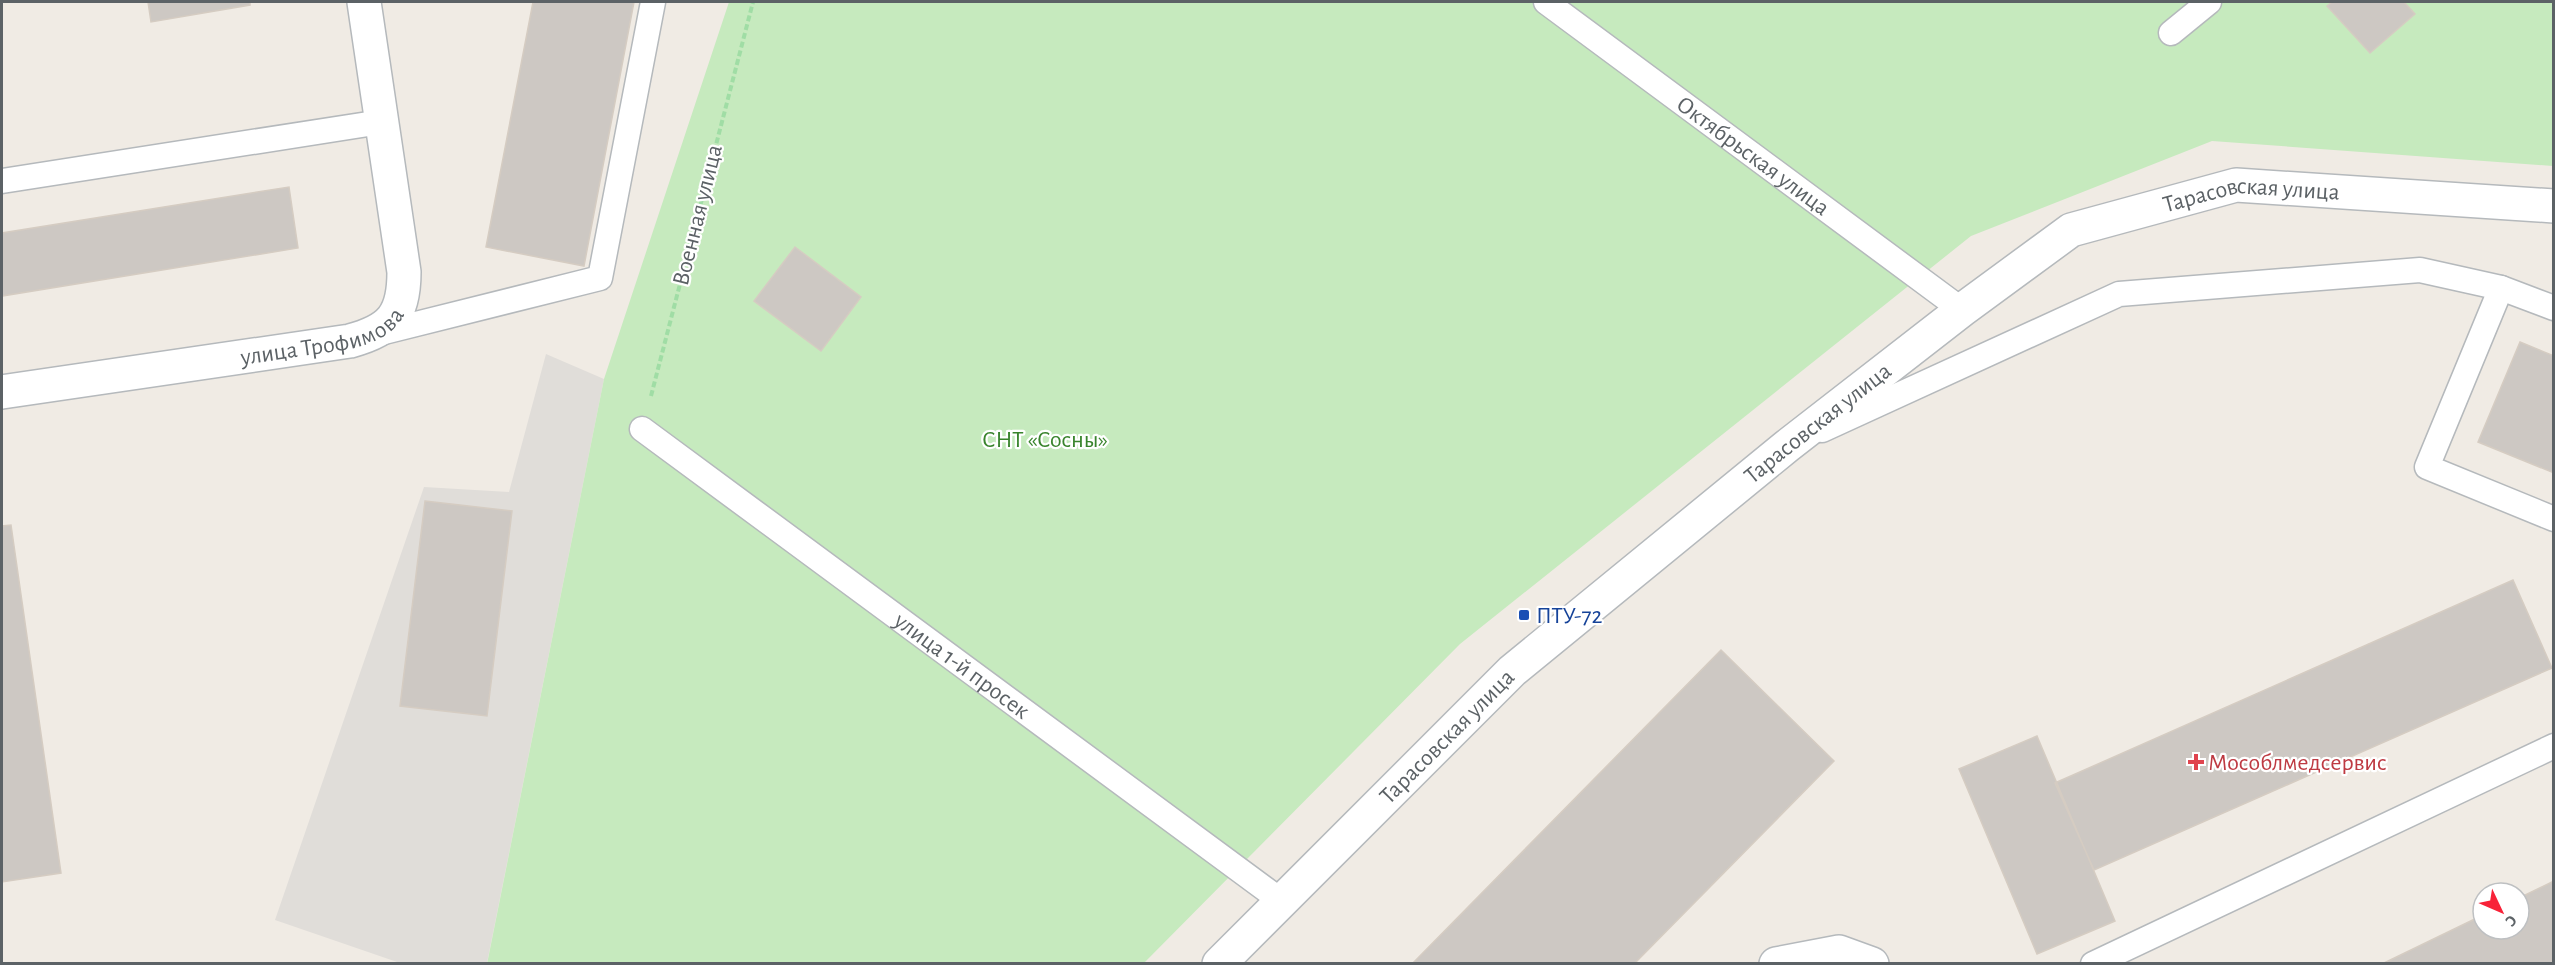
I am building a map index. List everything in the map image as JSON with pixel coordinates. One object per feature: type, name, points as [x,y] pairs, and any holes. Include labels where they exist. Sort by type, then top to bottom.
[{"type":"street","name":"улица Трофимова","points":[[2,392],[350,341],[374,334],[392,319],[404,296],[404,272],[364,2]]},
{"type":"street","name":"Тарасовская улица","points":[[1219,963],[1512,671],[1787,446],[1962,310],[2071,230],[2236,185],[2553,206]]},
{"type":"street","points":[[1776,963],[1839,951],[1872,963]]},
{"type":"lane","points":[[374,334],[600,278],[652,2]]},
{"type":"lane","name":"Октябрьская улица","points":[[1546,2],[1962,310]]},
{"type":"lane","points":[[2171,33],[2209,2]]},
{"type":"lane","points":[[2,181],[381,122]]},
{"type":"lane","points":[[1787,446],[2119,294],[2420,270],[2501,288],[2553,308]]},
{"type":"lane","points":[[2501,288],[2427,468],[2553,519]]},
{"type":"lane","name":"улица 1-й просек","points":[[642,429],[1280,900]]},
{"type":"lane","points":[[2093,963],[2553,746]]},
{"type":"path","name":"Военная улица","points":[[642,429],[753,2]]},
{"type":"shaded area","points":[[546,354],[604,379],[487,963],[400,963],[275,920],[424,487],[509,492]]},
{"type":"green space","name":"СНТ «Сосны»","points":[[729,2],[2553,2],[2553,166],[2212,141],[1971,236],[1460,644],[1144,963],[487,964],[604,379]]},
{"type":"building","points":[[148,2],[250,2],[250,5],[151,22]]},
{"type":"building","points":[[533,2],[634,2],[584,266],[486,247]]},
{"type":"building","points":[[2332,2],[2404,2],[2415,14],[2370,53],[2327,6]]},
{"type":"building","points":[[289,187],[298,248],[2,296],[2,233]]},
{"type":"building","points":[[795,247],[861,297],[821,351],[754,301]]},
{"type":"building","points":[[2520,342],[2554,356],[2554,473],[2478,442]]},
{"type":"building","points":[[425,501],[512,511],[487,716],[400,706]]},
{"type":"building","points":[[11,525],[61,873],[2,882],[2,526]]},
{"type":"building","points":[[2513,580],[2552,668],[2094,870],[2055,783]]},
{"type":"building","points":[[1721,650],[1834,761],[1634,964],[1412,964]]},
{"type":"building","points":[[2037,736],[2115,921],[2037,954],[1959,769]]},
{"type":"building","points":[[2554,881],[2554,964],[2382,964],[2471,921],[2471,941],[2531,941],[2531,892]]},
{"type":"place","name":"ПТУ-72","points":[[1524,615]]},
{"type":"place","name":"Мособлмедсервис","points":[[2196,762]]}]
